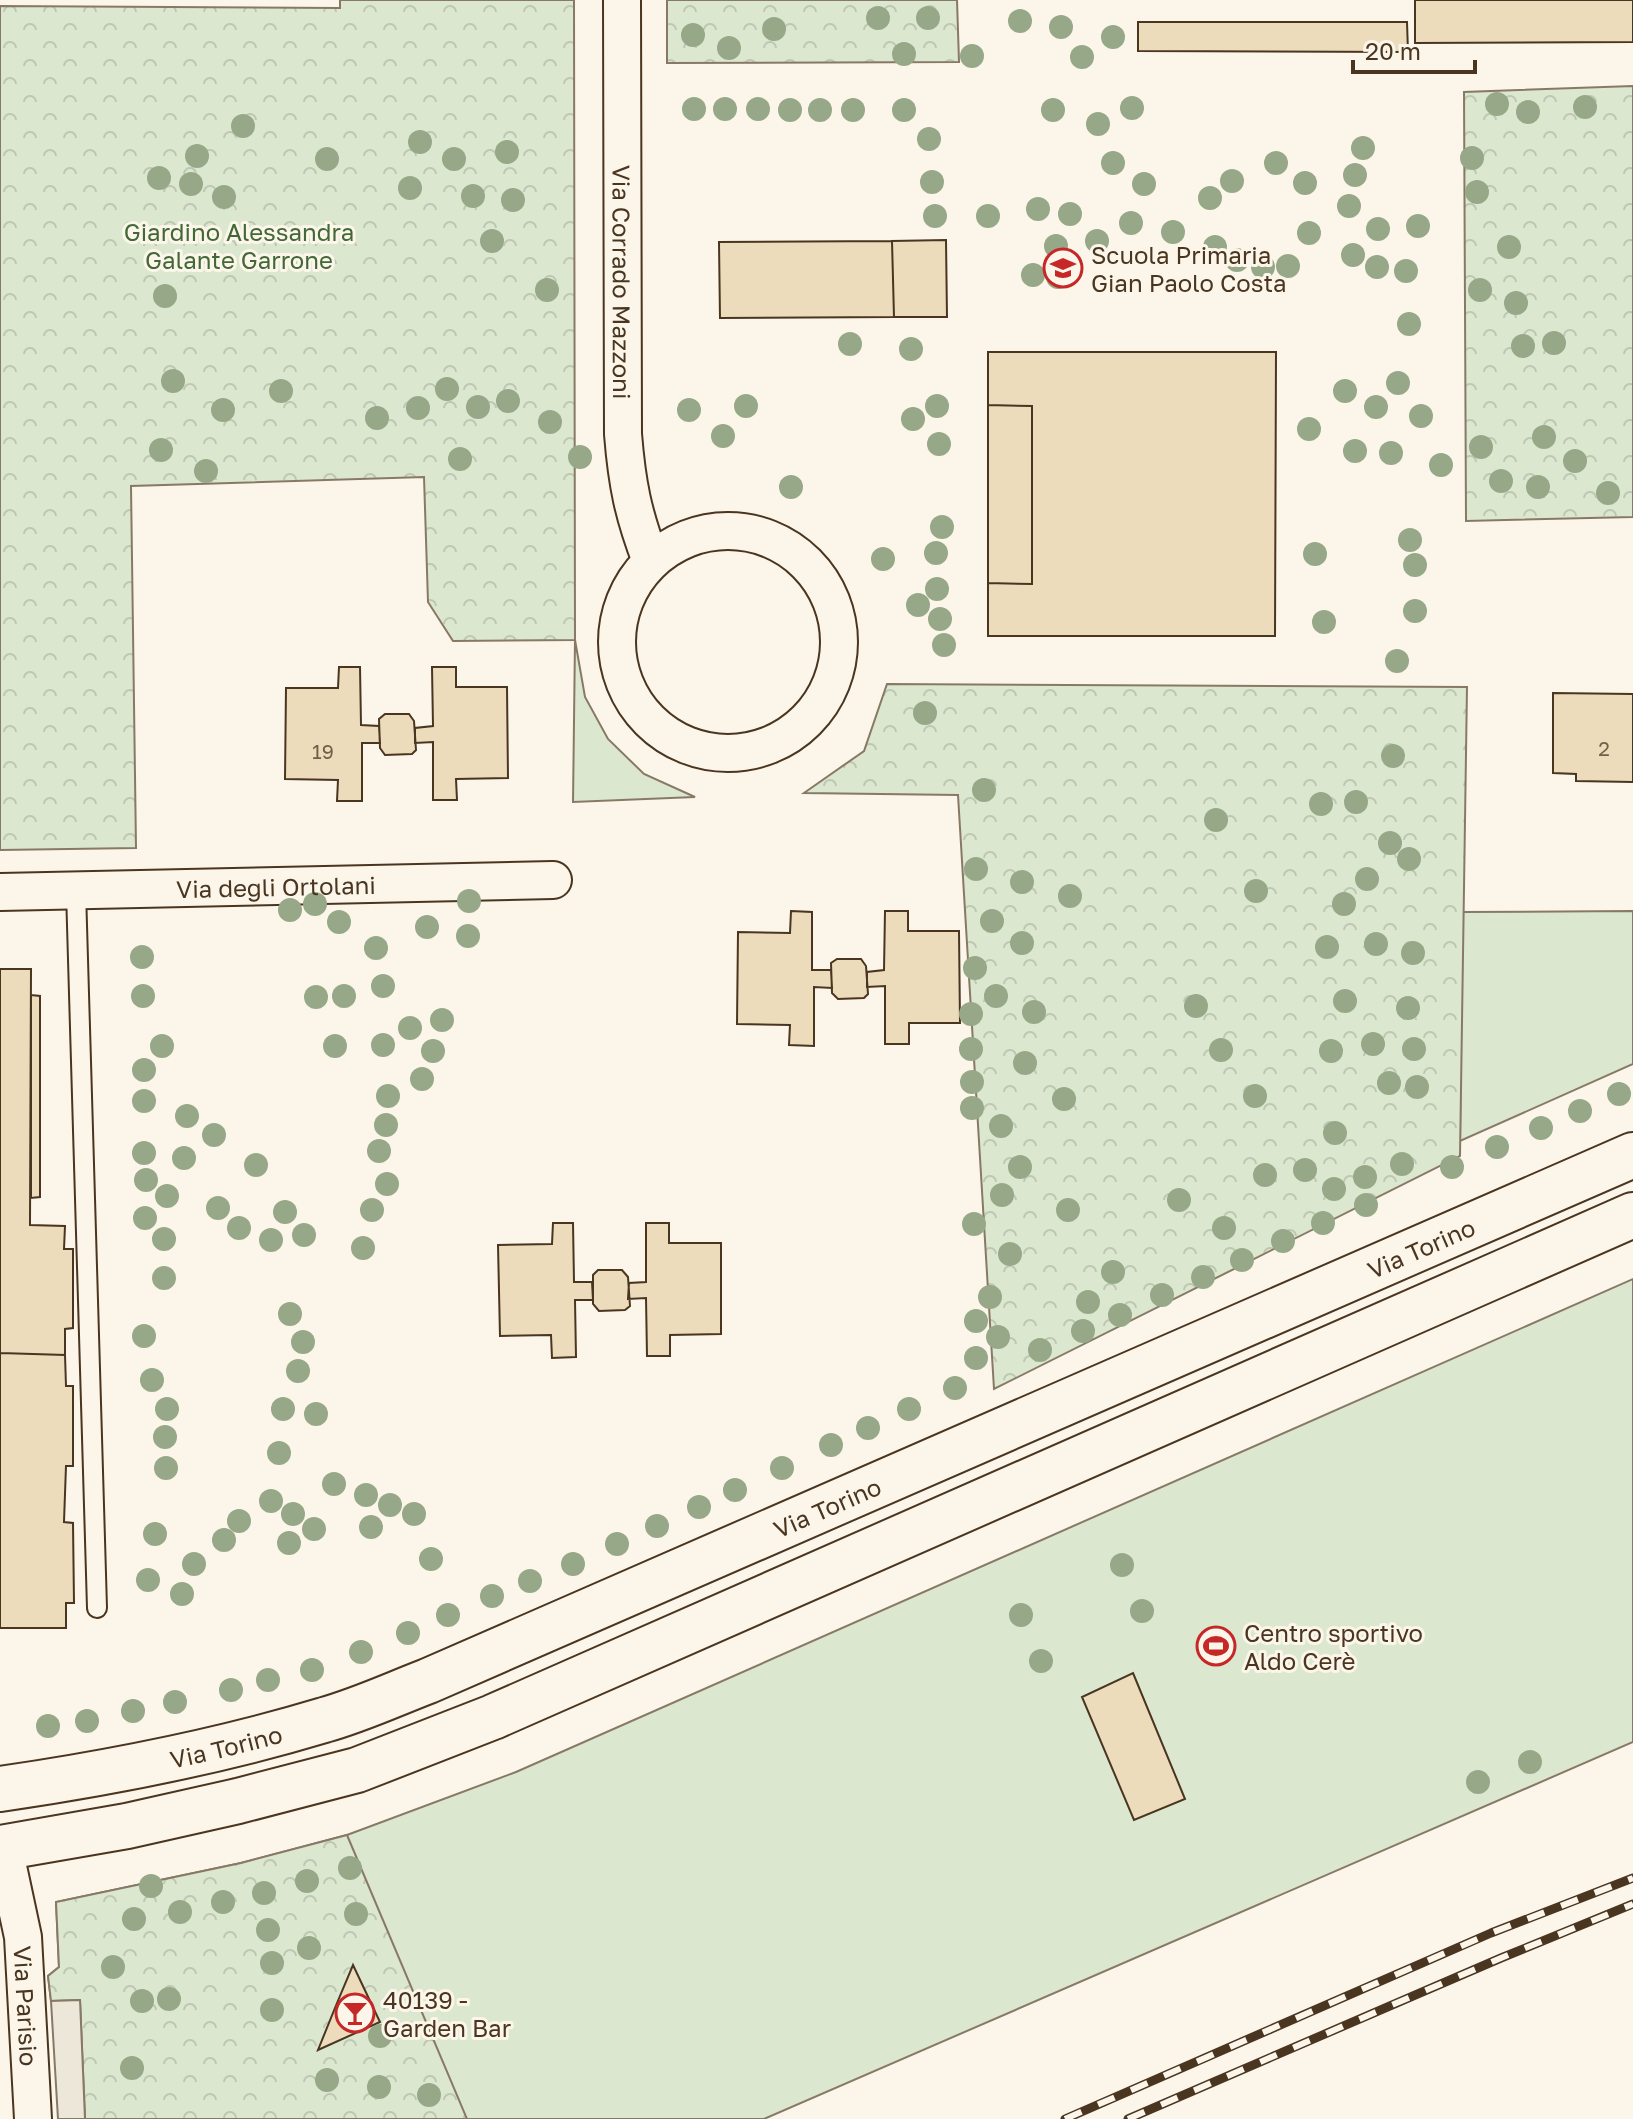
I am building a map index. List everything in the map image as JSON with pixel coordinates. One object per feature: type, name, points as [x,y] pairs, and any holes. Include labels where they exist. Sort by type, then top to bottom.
[{"type":"main road","name":"Via Torino","points":[[0,1789],[89,1776],[199,1754],[327,1720],[414,1687],[1633,1155]]},
{"type":"main road","points":[[2,1848],[127,1826],[238,1801],[371,1765],[493,1717],[1633,1215]]},
{"type":"street","name":"Via Corrado Mazzoni","points":[[622,0],[623,434],[628,487],[636,522],[651,561]]},
{"type":"street","points":[[743,531],[775,541],[803,559],[824,585],[837,616],[840,649],[832,682],[816,711],[792,733],[763,748],[730,754],[697,749],[667,735],[642,713],[625,684],[617,652],[619,619],[631,587],[651,561],[678,542],[709,532],[743,531]]},
{"type":"street","name":"Via degli Ortolani","points":[[0,892],[553,880]]},
{"type":"street","name":"Via Parisio","points":[[2,1848],[23,1937],[33,2119]]},
{"type":"lane","points":[[76,891],[97,1608]]},
{"type":"green space","name":"Giardino Alessandra Galante Garrone","points":[[340,0],[574,0],[575,640],[453,641],[428,602],[424,477],[131,486],[136,848],[0,850],[0,6],[340,8]]},
{"type":"green space","points":[[667,0],[957,0],[959,62],[667,63]]},
{"type":"green space","points":[[1633,86],[1633,517],[1466,521],[1464,92]]},
{"type":"green space","points":[[575,640],[585,697],[608,739],[644,774],[695,797],[573,802]]},
{"type":"green space","points":[[887,684],[1467,687],[1460,1156],[994,1389],[958,795],[804,793],[864,751]]},
{"type":"green space","points":[[1633,911],[1633,1064],[1460,1141],[1462,912]]},
{"type":"green space","name":"Centro sportivo Aldo Cerè","points":[[1633,1279],[1633,1742],[764,2119],[85,2119],[79,2000],[51,2001],[48,1976],[59,1967],[56,1902],[241,1863],[347,1835],[516,1772]]},
{"type":"green space","points":[[347,1835],[467,2119],[85,2119],[80,2000],[51,2001],[48,1976],[59,1967],[56,1902],[241,1863]]},
{"type":"shaded area","points":[[80,2000],[85,2119],[58,2119],[51,2001]]},
{"type":"building","points":[[1415,0],[1633,0],[1633,42],[1415,43]]},
{"type":"building","points":[[1138,22],[1407,22],[1408,52],[1138,51]]},
{"type":"building","points":[[946,240],[947,317],[894,317],[892,241]]},
{"type":"building","points":[[892,241],[894,317],[720,318],[719,242]]},
{"type":"building","points":[[988,352],[1276,352],[1275,636],[988,636],[988,583],[1032,584],[1032,406],[988,405]]},
{"type":"building","points":[[988,405],[1032,406],[1032,584],[988,583]]},
{"type":"building","points":[[339,667],[360,667],[361,725],[379,726],[380,743],[362,743],[362,801],[337,801],[338,780],[285,779],[286,688],[338,688]]},
{"type":"building","points":[[432,667],[456,667],[456,687],[507,687],[508,778],[456,779],[457,800],[433,800],[433,742],[415,743],[415,728],[433,726]]},
{"type":"building","points":[[1553,693],[1633,694],[1633,782],[1576,781],[1576,774],[1553,773]]},
{"type":"building","points":[[385,714],[409,714],[414,721],[416,750],[412,754],[385,755],[380,748],[379,719]]},
{"type":"building","points":[[791,911],[812,912],[812,970],[831,970],[832,988],[814,987],[814,1046],[789,1045],[790,1025],[737,1024],[738,932],[790,933]]},
{"type":"building","points":[[885,911],[908,911],[908,931],[959,931],[960,1023],[909,1023],[909,1044],[885,1044],[885,986],[867,987],[867,972],[884,970]]},
{"type":"building","points":[[837,959],[861,959],[866,966],[868,994],[864,998],[838,999],[832,993],[831,963]]},
{"type":"building","points":[[0,969],[31,969],[30,1225],[65,1226],[64,1249],[73,1249],[73,1328],[65,1329],[65,1355],[0,1353]]},
{"type":"building","points":[[31,995],[40,996],[40,1197],[31,1198]]},
{"type":"building","points":[[553,1223],[573,1223],[574,1282],[592,1282],[593,1300],[575,1300],[576,1357],[552,1358],[551,1335],[500,1336],[498,1245],[552,1244]]},
{"type":"building","points":[[646,1223],[669,1223],[669,1243],[721,1243],[721,1334],[670,1335],[670,1356],[647,1356],[646,1298],[628,1299],[629,1283],[646,1282]]},
{"type":"building","points":[[598,1270],[622,1270],[628,1277],[630,1306],[625,1310],[599,1311],[593,1304],[593,1275]]},
{"type":"building","points":[[0,1353],[65,1355],[66,1386],[73,1386],[73,1466],[66,1466],[64,1522],[73,1523],[74,1603],[66,1603],[66,1628],[0,1628]]},
{"type":"building","points":[[1133,1673],[1185,1799],[1134,1820],[1082,1697]]},
{"type":"building","name":"40139 - Garden Bar","points":[[353,1965],[380,2022],[318,2050],[337,2003]]},
{"type":"railway","points":[[1065,2119],[1491,1933],[1633,1878]]},
{"type":"railway","points":[[1128,2119],[1633,1904]]},
{"type":"place","name":"Scuola Primaria Gian Paolo Costa","points":[[1063,268]]},
{"type":"place","name":"Centro sportivo Aldo Cerè","points":[[1216,1646]]},
{"type":"place","name":"40139 - Garden Bar","points":[[355,2013]]}]
